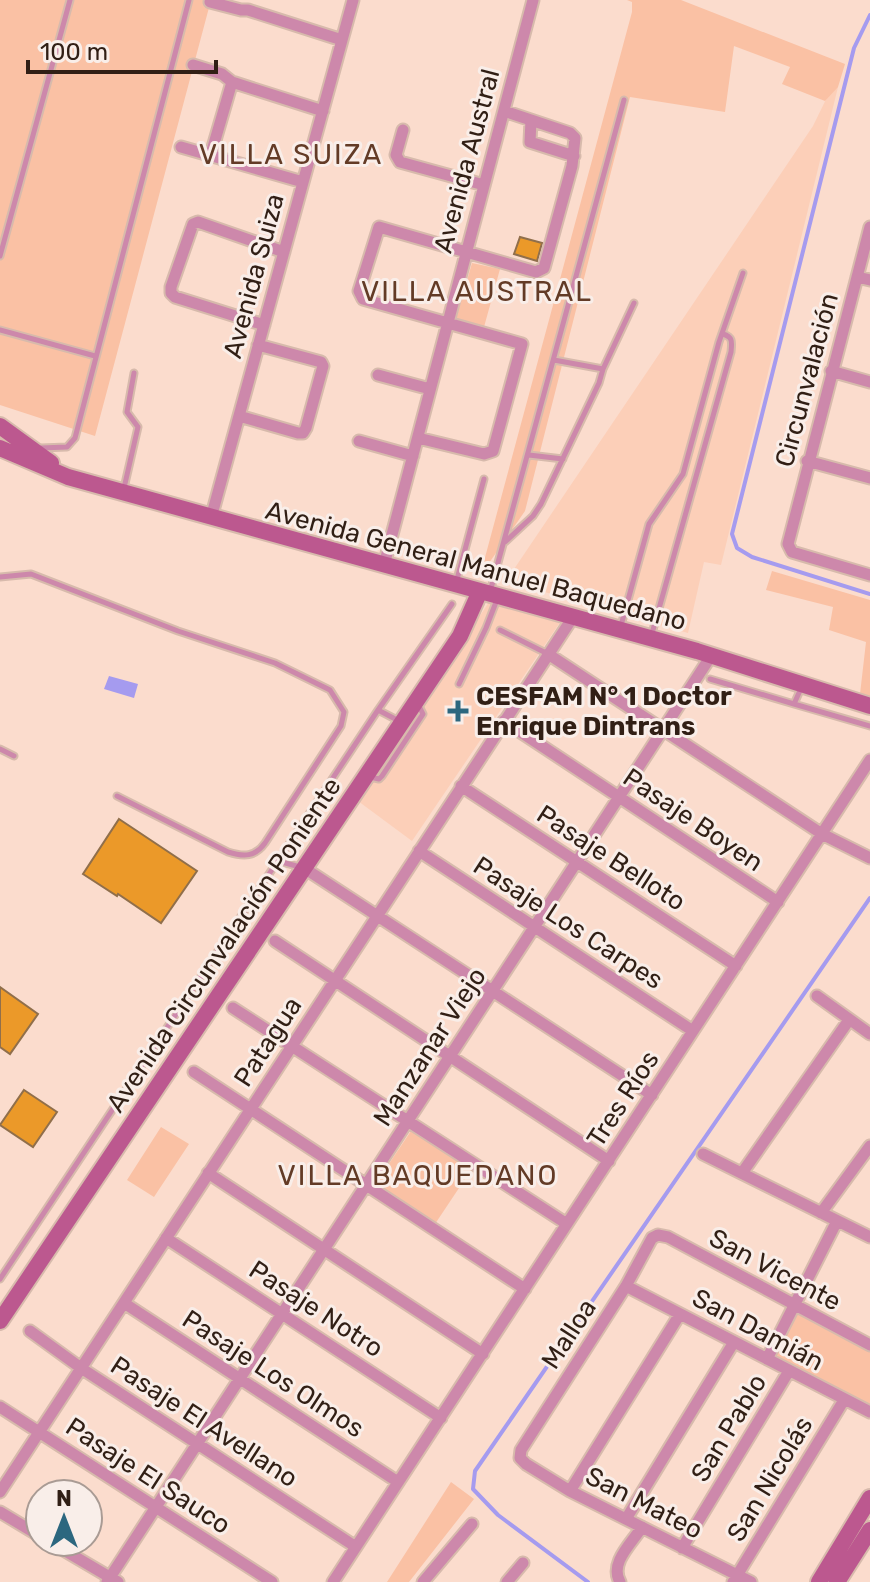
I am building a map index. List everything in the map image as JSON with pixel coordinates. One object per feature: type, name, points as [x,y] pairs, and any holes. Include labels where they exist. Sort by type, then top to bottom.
[{"type":"street","name":"Avenida Suiza","points":[[211,518],[353,0]]},
{"type":"street","name":"Avenida Austral","points":[[384,565],[533,0]]},
{"type":"street","points":[[210,2],[241,10],[250,5],[342,40]]},
{"type":"street","points":[[193,65],[222,74],[232,82],[323,111]]},
{"type":"street","points":[[211,154],[232,82]]},
{"type":"street","points":[[418,438],[484,454],[493,451],[522,348],[519,342],[360,297],[368,261],[379,227],[541,271],[573,161],[575,138],[570,133],[504,111]]},
{"type":"street","points":[[531,120],[530,142],[573,161]]},
{"type":"street","points":[[403,130],[396,155],[398,161],[484,185]]},
{"type":"street","points":[[181,147],[303,182]]},
{"type":"street","points":[[264,325],[175,297],[171,293],[193,224],[198,222],[284,252]]},
{"type":"street","name":"Circunvalación","points":[[870,227],[788,544],[792,552],[870,575]]},
{"type":"street","points":[[857,277],[870,280]]},
{"type":"street","points":[[239,416],[303,433],[323,366],[321,362],[258,345]]},
{"type":"street","points":[[831,371],[870,382]]},
{"type":"street","points":[[378,375],[430,389]]},
{"type":"street","name":"Avenida General Manuel Baquedano","points":[[0,426],[68,477]]},
{"type":"street","points":[[359,441],[413,456]]},
{"type":"street","name":"Avenida General Manuel Baquedano","points":[[5,444],[68,477],[651,638],[870,706]]},
{"type":"street","points":[[807,461],[870,478]]},
{"type":"street","name":"Avenida Circunvalación Poniente","points":[[0,1321],[489,593]]},
{"type":"street","name":"Patagua","points":[[0,1492],[573,617]]},
{"type":"street","points":[[548,654],[822,834],[870,858]]},
{"type":"street","name":"Manzanar Viejo","points":[[112,1580],[197,1443],[711,656]]},
{"type":"street","name":"Pasaje Boyen","points":[[504,721],[778,902]]},
{"type":"street","name":"Tres Ríos","points":[[333,1582],[870,760]]},
{"type":"street","name":"Pasaje Belloto","points":[[461,786],[736,966]]},
{"type":"street","name":"Pasaje Los Carpes","points":[[419,851],[693,1031]]},
{"type":"street","points":[[304,868],[652,1095]]},
{"type":"street","points":[[275,941],[609,1161]]},
{"type":"street","points":[[817,996],[870,1034]]},
{"type":"street","points":[[233,1008],[567,1224]]},
{"type":"street","points":[[742,1173],[849,1020]]},
{"type":"street","points":[[194,1072],[525,1289]]},
{"type":"street","points":[[821,1213],[870,1146]]},
{"type":"street","points":[[703,1154],[870,1237]]},
{"type":"street","points":[[208,1173],[483,1354]]},
{"type":"street","points":[[767,1359],[837,1221]]},
{"type":"street","name":"San Vicente","points":[[658,1235],[668,1237],[870,1345]]},
{"type":"street","name":"Malloa","points":[[520,1458],[521,1450],[626,1286],[652,1238],[658,1235]]},
{"type":"street","name":"Pasaje Notro","points":[[166,1238],[441,1418]]},
{"type":"street","name":"San Damián","points":[[626,1286],[870,1412]]},
{"type":"street","name":"Pasaje Los Olmos","points":[[124,1303],[398,1482]]},
{"type":"street","points":[[570,1491],[680,1314]]},
{"type":"street","name":"Pasaje El Avellano","points":[[30,1331],[81,1368],[356,1547]]},
{"type":"street","points":[[626,1519],[734,1342]]},
{"type":"street","name":"San Pablo","points":[[682,1548],[789,1371]]},
{"type":"street","name":"San Nicolás","points":[[735,1578],[844,1400]]},
{"type":"street","name":"Pasaje El Sauco","points":[[0,1407],[272,1582]]},
{"type":"street","name":"San Mateo","points":[[520,1458],[570,1491],[735,1578],[751,1582]]},
{"type":"street","points":[[827,1579],[870,1498]]},
{"type":"street","points":[[0,1512],[24,1526]]},
{"type":"street","points":[[423,1582],[472,1524]]},
{"type":"street","points":[[620,1582],[615,1573],[616,1565],[642,1527]]},
{"type":"street","points":[[827,1579],[870,1530]]},
{"type":"street","points":[[76,1558],[112,1580]]},
{"type":"street","points":[[507,1582],[523,1563]]},
{"type":"lane","points":[[0,256],[70,0]]},
{"type":"lane","points":[[5,444],[33,449],[67,447],[75,438],[189,0]]},
{"type":"lane","points":[[459,684],[505,542],[624,100]]},
{"type":"lane","points":[[620,630],[643,537],[683,474],[743,273]]},
{"type":"lane","points":[[505,542],[533,516],[563,459],[634,303]]},
{"type":"lane","points":[[0,330],[95,356]]},
{"type":"lane","points":[[651,638],[731,352],[732,341],[723,334]]},
{"type":"lane","points":[[554,360],[603,369]]},
{"type":"lane","points":[[122,493],[138,427],[127,412],[134,373]]},
{"type":"lane","points":[[529,455],[563,459]]},
{"type":"lane","points":[[456,584],[484,479]]},
{"type":"lane","points":[[0,577],[31,574],[178,631],[275,663],[324,685],[335,694],[342,706],[344,716],[341,726],[265,843],[254,854],[238,856],[228,852],[117,796]]},
{"type":"lane","points":[[0,1279],[378,710],[452,604]]},
{"type":"lane","points":[[500,630],[548,654]]},
{"type":"lane","points":[[710,679],[870,726]]},
{"type":"lane","points":[[794,704],[802,685]]},
{"type":"lane","points":[[366,775],[377,779],[382,776],[423,714],[415,703]]},
{"type":"lane","points":[[378,710],[401,723]]},
{"type":"lane","points":[[0,749],[14,756]]},
{"type":"lane","points":[[278,861],[304,868]]},
{"type":"shaded area","points":[[0,0],[211,0],[95,436],[0,405]]},
{"type":"shaded area","points":[[627,0],[681,0],[845,64],[838,87],[825,101],[782,84],[790,67],[734,46],[725,112],[630,97],[525,511],[480,576],[632,12],[632,2]]},
{"type":"shaded area","points":[[833,85],[838,87],[721,565],[704,562],[688,633],[506,581],[813,126]]},
{"type":"shaded area","points":[[472,263],[500,269],[484,327],[456,319]]},
{"type":"shaded area","points":[[772,571],[870,600],[870,697],[860,694],[866,642],[829,630],[833,607],[766,590]]},
{"type":"shaded area","name":"CESFAM N° 1 Doctor Enrique Dintrans","points":[[489,602],[561,621],[412,841],[358,801]]},
{"type":"shaded area","points":[[109,676],[138,684],[134,698],[104,689]]},
{"type":"shaded area","points":[[161,1127],[189,1144],[154,1197],[127,1180]]},
{"type":"shaded area","points":[[413,1128],[473,1167],[435,1224],[376,1183]]},
{"type":"shaded area","points":[[797,1313],[870,1351],[870,1407],[772,1358]]},
{"type":"shaded area","points":[[451,1482],[474,1499],[409,1582],[387,1582]]},
{"type":"building","points":[[520,237],[542,243],[537,261],[514,254]]},
{"type":"building","points":[[119,819],[197,871],[161,923],[83,874]]},
{"type":"building","points":[[0,987],[38,1014],[10,1054],[0,1047]]},
{"type":"building","points":[[24,1090],[57,1112],[33,1147],[0,1125]]},
{"type":"waterway","points":[[870,15],[854,48],[732,534],[737,548],[752,557],[870,594]]},
{"type":"waterway","points":[[588,1582],[498,1515],[473,1489],[475,1471],[870,898]]},
{"type":"place","name":"CESFAM N° 1 Doctor Enrique Dintrans","points":[[458,711]]},
{"type":"district","name":"VILLA SUIZA","points":[[291,154]]},
{"type":"district","name":"VILLA AUSTRAL","points":[[477,291]]},
{"type":"district","name":"VILLA BAQUEDANO","points":[[418,1175]]}]
